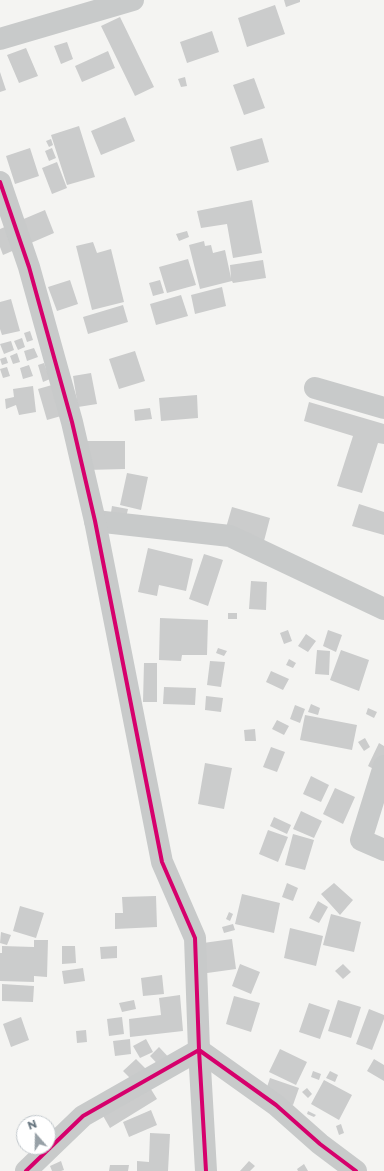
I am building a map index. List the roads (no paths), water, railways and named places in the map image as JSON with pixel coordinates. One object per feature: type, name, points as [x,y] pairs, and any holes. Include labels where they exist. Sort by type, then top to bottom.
[{"type":"street","points":[[0,39],[133,0]]},
{"type":"street","points":[[0,182],[29,267],[72,422],[95,521],[162,862],[194,938],[206,1171]]},
{"type":"street","points":[[314,388],[384,408]]},
{"type":"street","points":[[95,521],[230,536],[384,609]]},
{"type":"street","points":[[384,766],[361,840],[384,850]]},
{"type":"street","points":[[26,1171],[83,1116],[199,1050]]},
{"type":"street","points":[[199,1050],[276,1105],[320,1144],[356,1171]]}]
